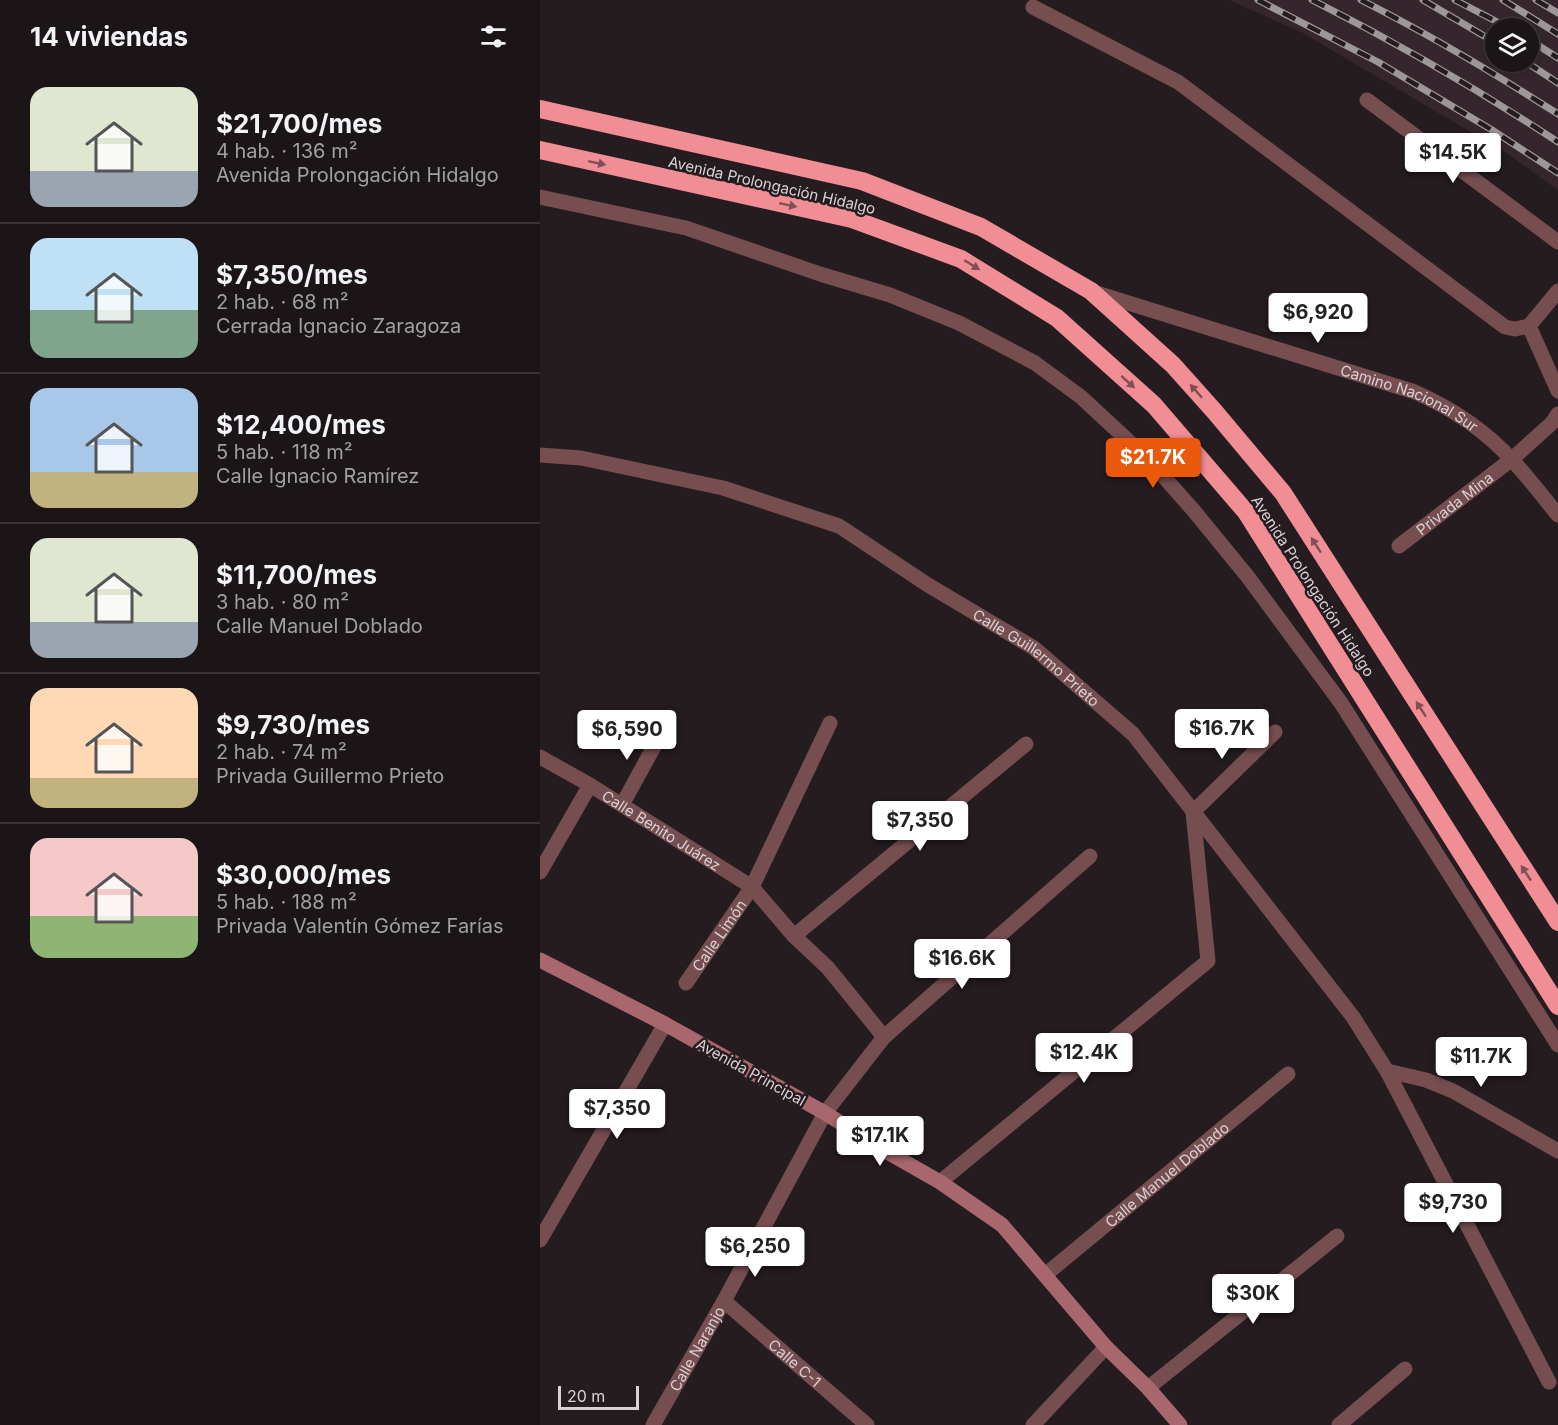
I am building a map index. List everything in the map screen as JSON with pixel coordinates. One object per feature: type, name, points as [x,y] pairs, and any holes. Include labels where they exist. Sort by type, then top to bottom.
[{"type":"highway","name":"Avenida Prolongación Hidalgo","points":[[540,109],[862,181],[981,227],[1091,291],[1173,365],[1283,494],[1558,922]]},
{"type":"highway","name":"Avenida Prolongación Hidalgo","points":[[540,150],[852,219],[961,259],[1057,318],[1154,405],[1246,512],[1558,1006]]},
{"type":"street","points":[[1033,7],[1178,82],[1505,327],[1515,329],[1529,326],[1558,291]]},
{"type":"street","points":[[1367,100],[1558,242]]},
{"type":"street","points":[[540,197],[686,228],[820,274],[890,295],[959,323],[1035,363],[1081,398],[1149,460],[1248,577],[1341,704],[1558,1045]]},
{"type":"street","name":"Camino Nacional Sur","points":[[1091,291],[1415,392],[1441,404],[1465,419],[1512,459],[1558,515]]},
{"type":"street","points":[[1529,326],[1558,391]]},
{"type":"street","name":"Privada Mina","points":[[1399,546],[1512,459],[1552,423],[1558,414]]},
{"type":"street","name":"Calle Guillermo Prieto","points":[[540,455],[581,458],[723,488],[838,526],[928,585],[1035,648],[1132,734],[1349,1012],[1387,1071],[1550,1382]]},
{"type":"street","points":[[752,887],[830,723]]},
{"type":"street","points":[[622,805],[662,732]]},
{"type":"street","points":[[940,1182],[1208,961],[1192,812],[1275,732]]},
{"type":"street","points":[[794,936],[1026,744]]},
{"type":"street","name":"Calle Benito Juárez","points":[[540,758],[590,785],[752,887],[794,936],[828,968],[884,1037]]},
{"type":"street","points":[[540,872],[590,785]]},
{"type":"street","name":"Calle Naranjo","points":[[654,1425],[825,1113],[884,1037],[1090,856]]},
{"type":"street","name":"Calle Limón","points":[[686,983],[752,887]]},
{"type":"street","name":"Avenida Principal","points":[[540,960],[665,1024],[825,1113],[940,1182],[1002,1225],[1106,1347],[1148,1388],[1180,1425]]},
{"type":"street","points":[[540,1240],[665,1024]]},
{"type":"street","points":[[1387,1071],[1426,1080],[1453,1090],[1558,1151]]},
{"type":"street","name":"Calle Manuel Doblado","points":[[1045,1275],[1288,1074]]},
{"type":"street","points":[[1148,1388],[1337,1236]]},
{"type":"street","name":"Calle C-1","points":[[724,1301],[867,1425]]},
{"type":"street","points":[[1033,1425],[1106,1347]]},
{"type":"street","points":[[1339,1425],[1405,1369]]},
{"type":"shaded area","points":[[1229,0],[1558,0],[1558,190],[1508,154],[1303,33]]},
{"type":"railway","points":[[1258,0],[1378,62],[1492,130],[1558,173]]},
{"type":"railway","points":[[1312,0],[1437,68],[1558,142]]},
{"type":"railway","points":[[1361,0],[1461,54],[1558,114]]},
{"type":"railway","points":[[1423,0],[1485,37]]},
{"type":"railway","points":[[1455,0],[1490,18]]},
{"type":"railway","points":[[1503,0],[1558,34]]},
{"type":"railway","points":[[1536,0],[1558,13]]},
{"type":"railway","points":[[1539,46],[1558,58]]},
{"type":"railway","points":[[1539,71],[1558,83]]}]
